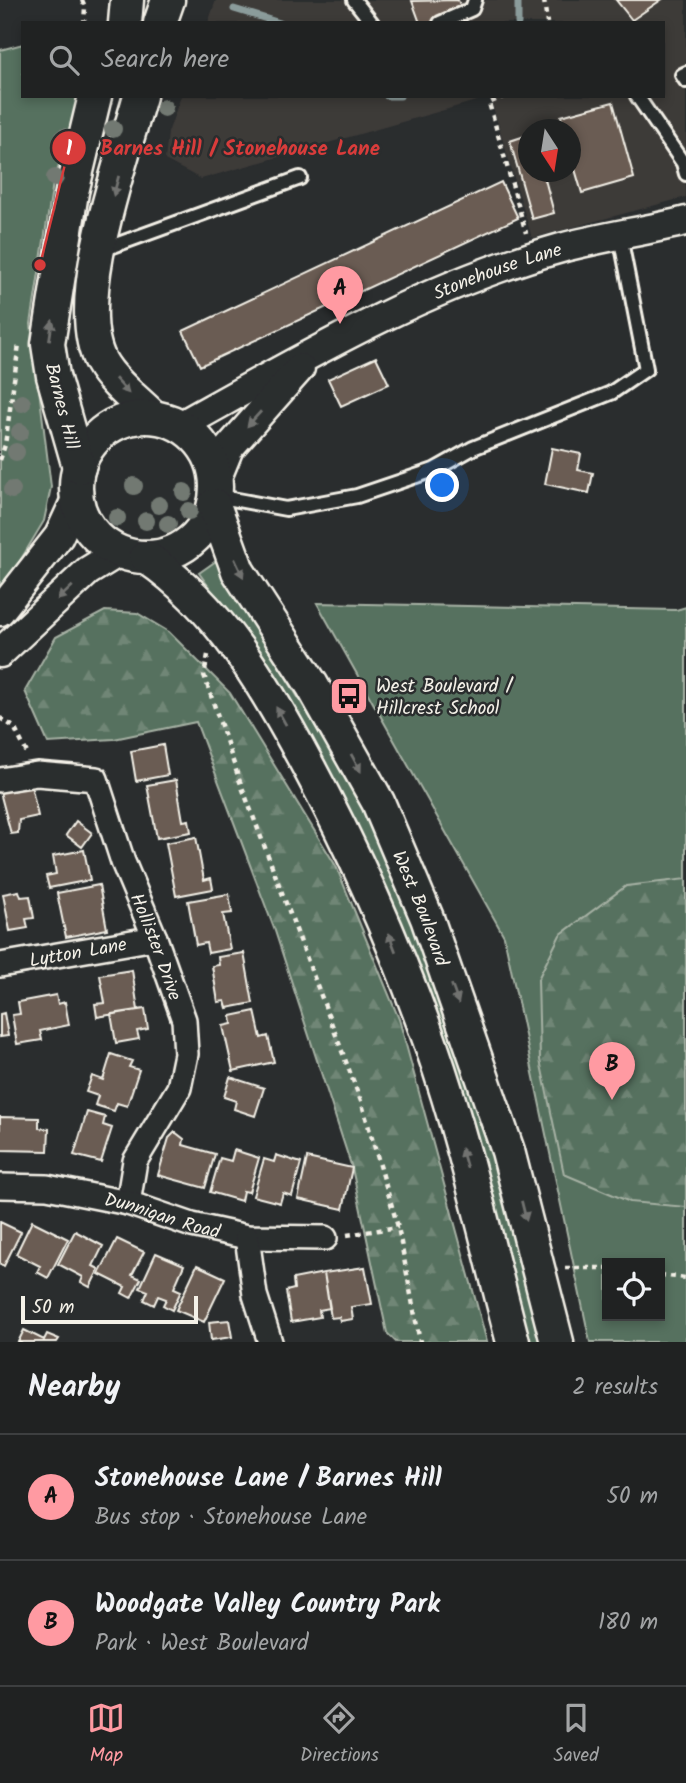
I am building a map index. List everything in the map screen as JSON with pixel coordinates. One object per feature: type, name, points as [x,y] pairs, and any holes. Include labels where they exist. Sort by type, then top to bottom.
[{"type":"main road","points":[[125,21],[127,0]]},
{"type":"main road","points":[[161,21],[168,0]]},
{"type":"main road","name":"Barnes Hill","points":[[78,482],[48,344],[72,192],[95,98]]},
{"type":"main road","points":[[139,98],[98,251],[89,322],[101,362],[167,421],[205,449],[216,493],[209,519],[189,543],[161,556],[133,555],[91,530],[78,482],[85,452],[107,429],[121,421],[167,421]]},
{"type":"main road","name":"West Boulevard","points":[[216,493],[238,571],[312,685],[378,802],[428,918],[508,1151],[557,1342]]},
{"type":"main road","name":"West Boulevard","points":[[133,555],[177,578],[225,633],[284,720],[342,830],[390,936],[432,1048],[513,1342]]},
{"type":"street","name":"Stonehouse Lane","points":[[167,421],[475,277],[562,248],[686,221]]},
{"type":"street","name":"Stonehouse Lane","points":[[216,493],[229,448],[316,350]]},
{"type":"street","points":[[0,611],[59,536],[78,482]]},
{"type":"street","points":[[0,653],[88,571],[133,555]]},
{"type":"street","name":"Hollister Drive","points":[[0,780],[37,774],[96,779],[123,862],[155,938],[184,1020],[186,1054],[179,1088],[135,1161],[128,1203]]},
{"type":"street","name":"Lytton Lane","points":[[0,965],[155,938]]},
{"type":"street","name":"Dunnigan Road","points":[[0,1186],[47,1187],[128,1203],[192,1225],[247,1237],[325,1238]]},
{"type":"street","points":[[247,1237],[256,1295],[270,1342]]},
{"type":"lane","points":[[354,0],[370,21]]},
{"type":"lane","points":[[445,21],[472,9],[475,0]]},
{"type":"lane","points":[[686,73],[682,75],[686,81]]},
{"type":"lane","points":[[638,98],[683,163],[686,174]]},
{"type":"lane","points":[[98,251],[149,235],[300,178]]},
{"type":"lane","points":[[216,493],[286,509],[357,496],[434,470],[473,448],[611,393],[646,369],[620,236]]},
{"type":"path","points":[[82,0],[85,7],[84,21]]},
{"type":"path","points":[[544,0],[547,21]]},
{"type":"path","points":[[500,98],[489,103],[532,258]]},
{"type":"path","points":[[225,633],[210,648],[204,675],[239,779],[362,1104],[398,1227],[420,1342]]},
{"type":"path","points":[[0,718],[14,727],[37,774]]},
{"type":"path","points":[[325,1238],[398,1227]]},
{"type":"path","points":[[558,1268],[602,1268]]},
{"type":"path","points":[[665,1276],[686,1278]]},
{"type":"shaded area","points":[[216,0],[686,0],[686,197],[532,238],[490,98],[665,98],[665,21],[209,21]]},
{"type":"shaded area","points":[[180,98],[486,98],[201,179],[165,160],[168,133]]},
{"type":"green space","points":[[21,45],[21,98],[82,98],[53,183],[31,324],[51,487],[44,521],[0,594],[0,50]]},
{"type":"green space","points":[[216,561],[355,792],[413,922],[466,1050],[544,1342],[524,1342],[448,1063],[242,633],[199,573]]},
{"type":"green space","points":[[317,603],[676,610],[686,607],[686,1342],[590,1342],[504,936]]},
{"type":"green space","points":[[105,611],[137,613],[169,632],[230,693],[336,866],[399,1019],[487,1342],[396,1342],[387,1333],[352,1168],[275,931],[196,722],[114,739],[48,743],[25,691],[56,637]]},
{"type":"green space","points":[[686,879],[686,1207],[630,1202],[564,1174],[540,1060],[538,979],[560,935],[626,886]]},
{"type":"building","points":[[458,0],[466,21],[419,21],[412,1]]},
{"type":"building","points":[[616,0],[661,0],[632,20]]},
{"type":"building","points":[[613,102],[634,178],[582,193],[579,182],[581,182],[581,119],[562,119],[561,116]]},
{"type":"building","points":[[518,138],[518,169],[510,141]]},
{"type":"building","points":[[501,182],[518,218],[200,366],[183,331]]},
{"type":"building","points":[[522,182],[546,182],[554,213],[532,219]]},
{"type":"building","points":[[376,357],[389,384],[341,406],[328,379]]},
{"type":"building","points":[[552,448],[581,454],[578,470],[593,473],[589,493],[545,484]]},
{"type":"building","points":[[163,745],[168,775],[136,781],[131,751]]},
{"type":"building","points":[[176,780],[183,821],[189,820],[191,832],[157,838],[147,785]]},
{"type":"building","points":[[31,785],[38,816],[19,820],[18,833],[11,834],[0,792]]},
{"type":"building","points":[[76,821],[92,833],[82,847],[66,835]]},
{"type":"building","points":[[196,837],[204,880],[211,878],[213,889],[176,896],[166,843]]},
{"type":"building","points":[[84,850],[90,880],[49,888],[46,876],[56,874],[53,856]]},
{"type":"building","points":[[99,885],[107,929],[66,937],[57,893]]},
{"type":"building","points":[[19,891],[21,897],[30,896],[34,918],[26,919],[28,928],[10,931],[3,894]]},
{"type":"building","points":[[229,894],[232,913],[223,914],[230,949],[208,953],[206,943],[196,945],[188,901]]},
{"type":"building","points":[[244,953],[253,1003],[227,1008],[225,1001],[218,1002],[212,966],[219,965],[218,957]]},
{"type":"building","points":[[132,970],[138,1010],[97,1017],[95,1004],[105,1003],[100,975]]},
{"type":"building","points":[[56,995],[58,1004],[65,1002],[69,1025],[40,1031],[42,1040],[17,1044],[12,1015],[20,1014],[18,1002]]},
{"type":"building","points":[[145,1009],[148,1029],[137,1031],[139,1039],[116,1043],[111,1014]]},
{"type":"building","points":[[255,1011],[261,1038],[268,1036],[274,1062],[233,1071],[223,1026],[232,1024],[231,1016]]},
{"type":"building","points":[[4,1013],[8,1036],[0,1037],[0,1014]]},
{"type":"building","points":[[111,1054],[132,1061],[129,1067],[139,1070],[127,1106],[117,1103],[114,1111],[95,1105],[98,1096],[86,1092],[92,1076],[103,1080]]},
{"type":"building","points":[[230,1077],[264,1088],[255,1116],[234,1109],[236,1101],[224,1097]]},
{"type":"building","points":[[87,1112],[105,1117],[103,1125],[112,1128],[101,1162],[74,1155]]},
{"type":"building","points":[[0,1117],[39,1118],[39,1128],[49,1129],[48,1151],[0,1150]]},
{"type":"building","points":[[175,1132],[184,1139],[183,1145],[215,1154],[205,1188],[158,1175],[169,1138]]},
{"type":"building","points":[[234,1150],[259,1158],[249,1192],[243,1191],[241,1201],[210,1192],[220,1158],[231,1161]]},
{"type":"building","points":[[276,1155],[301,1163],[292,1196],[283,1193],[280,1203],[253,1196],[264,1159],[274,1162]]},
{"type":"building","points":[[307,1158],[352,1168],[343,1209],[298,1199]]},
{"type":"building","points":[[32,1221],[68,1239],[48,1278],[37,1272],[40,1266],[16,1254]]},
{"type":"building","points":[[0,1222],[21,1232],[4,1266],[0,1264]]},
{"type":"building","points":[[75,1231],[103,1246],[93,1266],[99,1269],[90,1287],[81,1282],[83,1277],[58,1264]]},
{"type":"building","points":[[117,1239],[144,1252],[132,1275],[141,1279],[131,1298],[122,1293],[125,1287],[99,1274]]},
{"type":"building","points":[[156,1253],[184,1265],[174,1288],[181,1291],[172,1310],[163,1305],[166,1299],[158,1296],[154,1305],[144,1300],[148,1291],[140,1288]]},
{"type":"building","points":[[197,1265],[225,1278],[204,1322],[176,1310]]},
{"type":"building","points":[[365,1267],[372,1304],[351,1307],[353,1319],[340,1321],[339,1317],[331,1318],[324,1273]]},
{"type":"building","points":[[324,1273],[330,1308],[319,1310],[320,1317],[291,1322],[286,1291],[294,1289],[293,1279]]},
{"type":"building","points":[[229,1320],[232,1337],[211,1340],[209,1322]]},
{"type":"building","points":[[24,1330],[44,1340],[47,1334],[59,1339],[57,1342],[18,1342]]},
{"type":"waterway","points":[[518,0],[518,21]]},
{"type":"waterway","points":[[234,9],[273,21]]},
{"type":"place","name":"Barnes Hill / Stonehouse Lane","points":[[40,265]]},
{"type":"place","name":"Stonehouse Lane / Barnes Hill","points":[[340,324]]},
{"type":"place","name":"West Boulevard / Hillcrest School","points":[[349,696]]},
{"type":"place","name":"Woodgate Valley Country Park","points":[[612,1100]]}]
